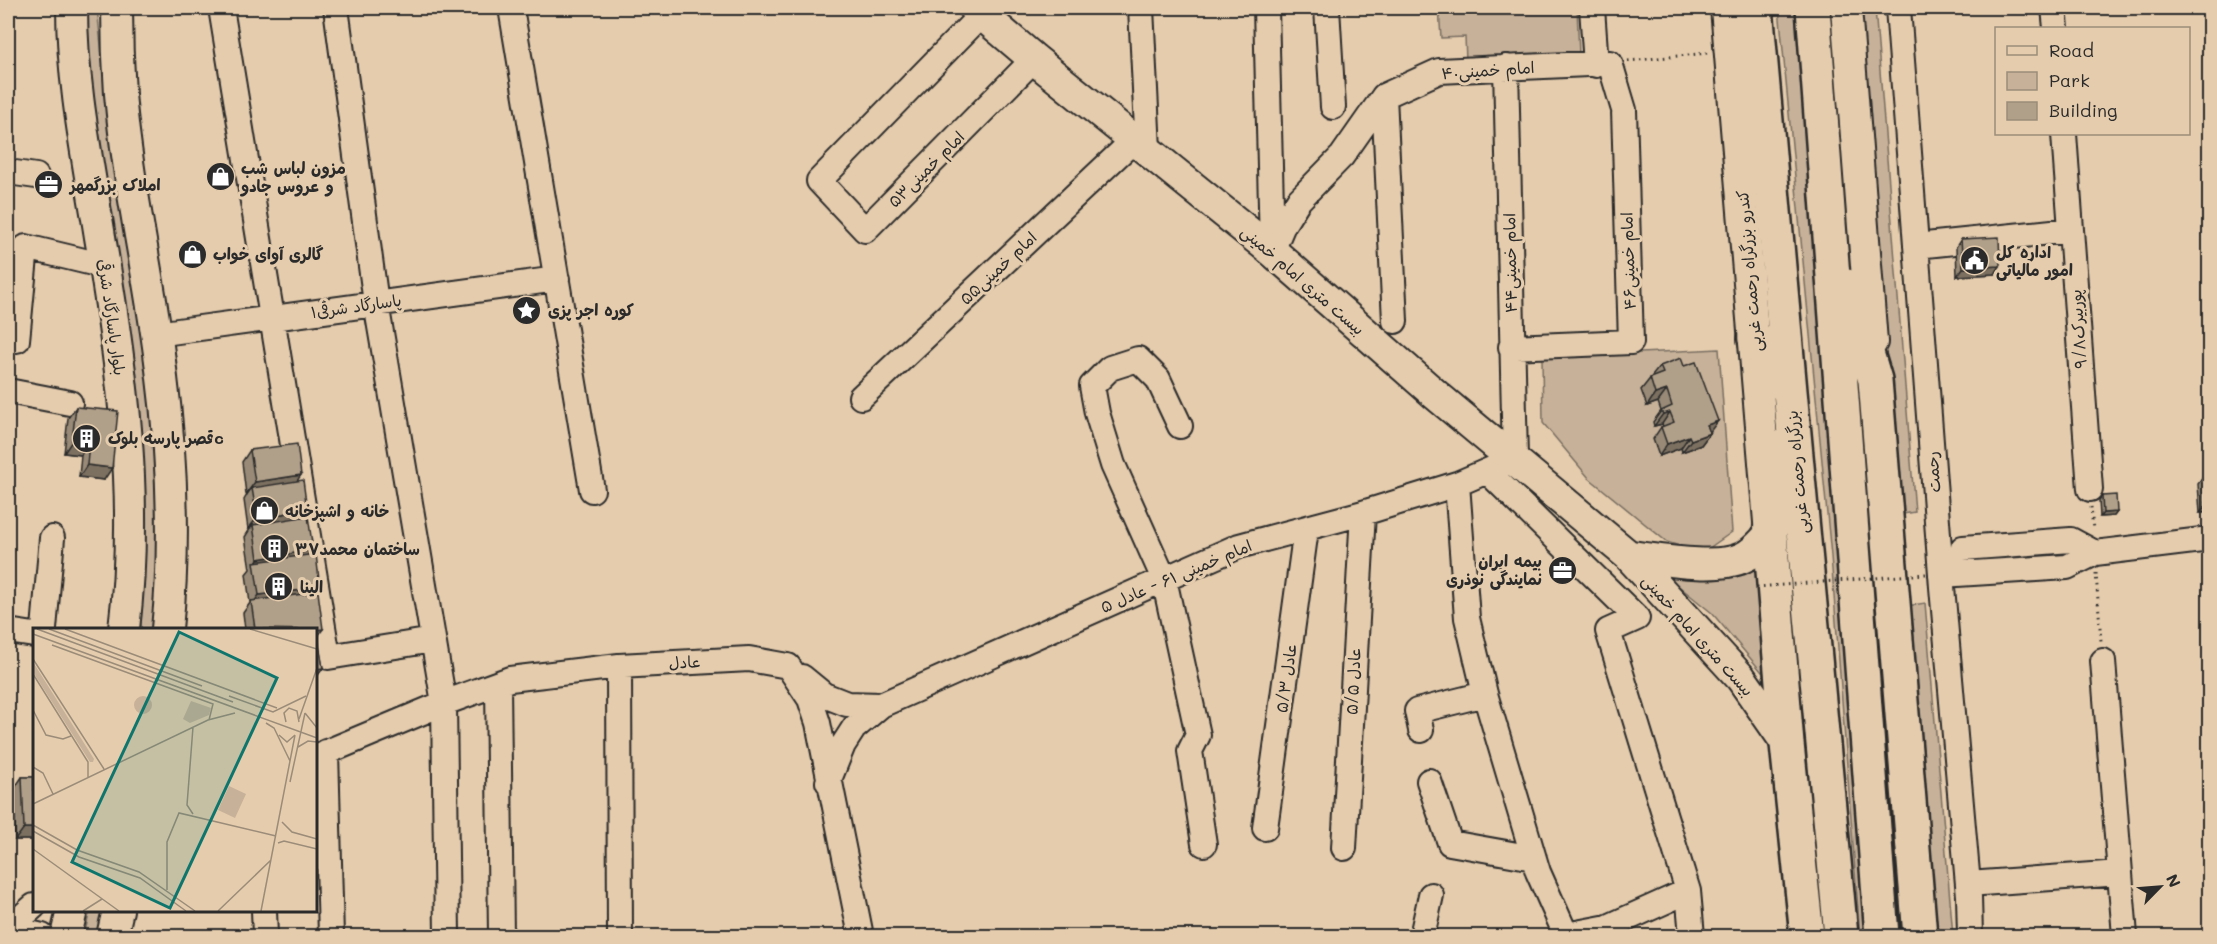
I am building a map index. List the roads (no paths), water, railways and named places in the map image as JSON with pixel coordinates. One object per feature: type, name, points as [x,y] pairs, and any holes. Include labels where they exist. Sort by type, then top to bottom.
[{"type":"highway","name":"بزرگراه رحمت غربی","points":[[1756,8],[1841,936]]},
{"type":"highway","points":[[1813,8],[1882,936]]},
{"type":"highway","points":[[1830,230],[1875,380],[1920,936]]},
{"type":"highway","points":[[1755,339],[1790,391],[1770,534],[1787,744],[1807,936]]},
{"type":"main road","name":"بلوار پاسارگاد شرقی","points":[[72,8],[76,81],[115,327],[131,479],[128,594],[124,628]]},
{"type":"main road","points":[[117,8],[120,95],[161,369],[170,482],[171,571],[167,628]]},
{"type":"main road","name":"کندرو بزرگراه رحمت غربی","points":[[1726,8],[1770,534]]},
{"type":"main road","points":[[1846,8],[1875,380]]},
{"type":"main road","name":"بیست متری امام خمینی","points":[[978,10],[1034,59],[1272,251],[1436,395],[1629,556],[1741,678],[1787,744]]},
{"type":"main road","name":"بیست متری امام خمینی","points":[[1629,556],[1688,563],[1739,560],[1753,552],[1770,534]]},
{"type":"main road","points":[[66,936],[72,911]]},
{"type":"main road","points":[[112,936],[118,911]]},
{"type":"street","points":[[221,8],[328,657],[433,640]]},
{"type":"street","points":[[336,8],[376,303],[444,703],[447,936]]},
{"type":"street","points":[[511,8],[592,490]]},
{"type":"street","points":[[1141,8],[1142,145]]},
{"type":"street","points":[[1266,8],[1272,251]]},
{"type":"street","points":[[1327,8],[1333,107]]},
{"type":"street","points":[[1592,8],[1603,64]]},
{"type":"street","name":"رحمت","points":[[1898,8],[1968,884],[1970,936]]},
{"type":"street","points":[[2054,8],[2056,27]]},
{"type":"street","name":"امام خمینی۵۳","points":[[978,10],[819,180],[866,230],[1034,59]]},
{"type":"street","name":"امام خمینی۴۰","points":[[1384,96],[1440,71],[1603,64]]},
{"type":"street","name":"امام خمینی۴۶","points":[[1511,347],[1631,342],[1624,110],[1603,64]]},
{"type":"street","name":"۴۴امام خمینی","points":[[1506,67],[1515,459]]},
{"type":"street","points":[[1272,251],[1283,225],[1298,201],[1342,156],[1384,96]]},
{"type":"street","points":[[1384,96],[1395,321]]},
{"type":"street","name":"پوربیرک۹/۸","points":[[2064,135],[2090,489]]},
{"type":"street","name":"امام خمینی۵۵","points":[[861,397],[1142,145]]},
{"type":"street","points":[[8,172],[36,176]]},
{"type":"street","points":[[1916,246],[2071,230]]},
{"type":"street","points":[[17,340],[26,247],[105,266]]},
{"type":"street","name":"پاسارگاد شرقی۱","points":[[156,334],[557,279]]},
{"type":"street","points":[[1180,426],[1158,379],[1138,360],[1110,368],[1092,386],[1097,413],[1113,465],[1164,579],[1198,735],[1190,752],[1204,844]]},
{"type":"street","points":[[8,391],[70,403]]},
{"type":"street","name":"امام خمینی ۶۱ - عادل ۵","points":[[828,782],[843,745],[854,728],[881,705],[1239,546],[1363,513],[1457,484],[1515,459]]},
{"type":"street","points":[[1488,472],[1637,618],[1608,631],[1688,891],[1692,936]]},
{"type":"street","points":[[1457,484],[1467,618],[1485,694],[1538,872],[1566,935],[1608,932],[1688,891]]},
{"type":"street","name":"عادل ۵/۵","points":[[1344,848],[1363,513]]},
{"type":"street","name":"عادل ۵/۳","points":[[1265,828],[1306,529]]},
{"type":"street","points":[[44,628],[52,538]]},
{"type":"street","points":[[1943,574],[2067,567],[2095,553],[2210,539]]},
{"type":"street","points":[[8,631],[33,635]]},
{"type":"street","name":"عادل","points":[[320,754],[444,703],[510,679],[619,666],[749,659],[788,666]]},
{"type":"street","points":[[2103,661],[2125,936]]},
{"type":"street","points":[[619,666],[620,936]]},
{"type":"street","points":[[788,666],[810,699],[818,723],[828,782],[861,936]]},
{"type":"street","name":"امام خمینی ۶۱ - عادل ۵","points":[[788,666],[824,695],[847,704],[881,705]]},
{"type":"street","points":[[498,684],[501,936]]},
{"type":"street","points":[[1421,730],[1417,711],[1485,694]]},
{"type":"street","points":[[320,754],[331,936]]},
{"type":"street","points":[[1429,781],[1450,843],[1534,858]]},
{"type":"street","points":[[1968,884],[2120,873]]},
{"type":"street","points":[[1422,936],[1431,895]]},
{"type":"street","points":[[8,929],[33,907]]},
{"type":"street","points":[[264,911],[265,936]]},
{"type":"street","points":[[8,936],[25,932],[42,936]]},
{"type":"place","name":"مزون لباس شب و عروس جادو","points":[[220,177]]},
{"type":"place","name":"املاک بزرگمهر","points":[[49,185]]},
{"type":"place","name":"گالری آوای خواب","points":[[192,254]]},
{"type":"place","name":"اداره کل امور مالیاتی","points":[[1975,261]]},
{"type":"place","name":"کوره اجر پزی","points":[[527,310]]},
{"type":"place","name":"قصر پارسه بلوکc","points":[[87,438]]},
{"type":"place","name":"خانه و اشپزخانه","points":[[264,511]]},
{"type":"place","name":"ساختمان محمد۳۷","points":[[274,549]]},
{"type":"place","name":"بیمه ایران نمایندگی نوذری","points":[[1563,570]]},
{"type":"place","name":"الینا","points":[[279,587]]}]
